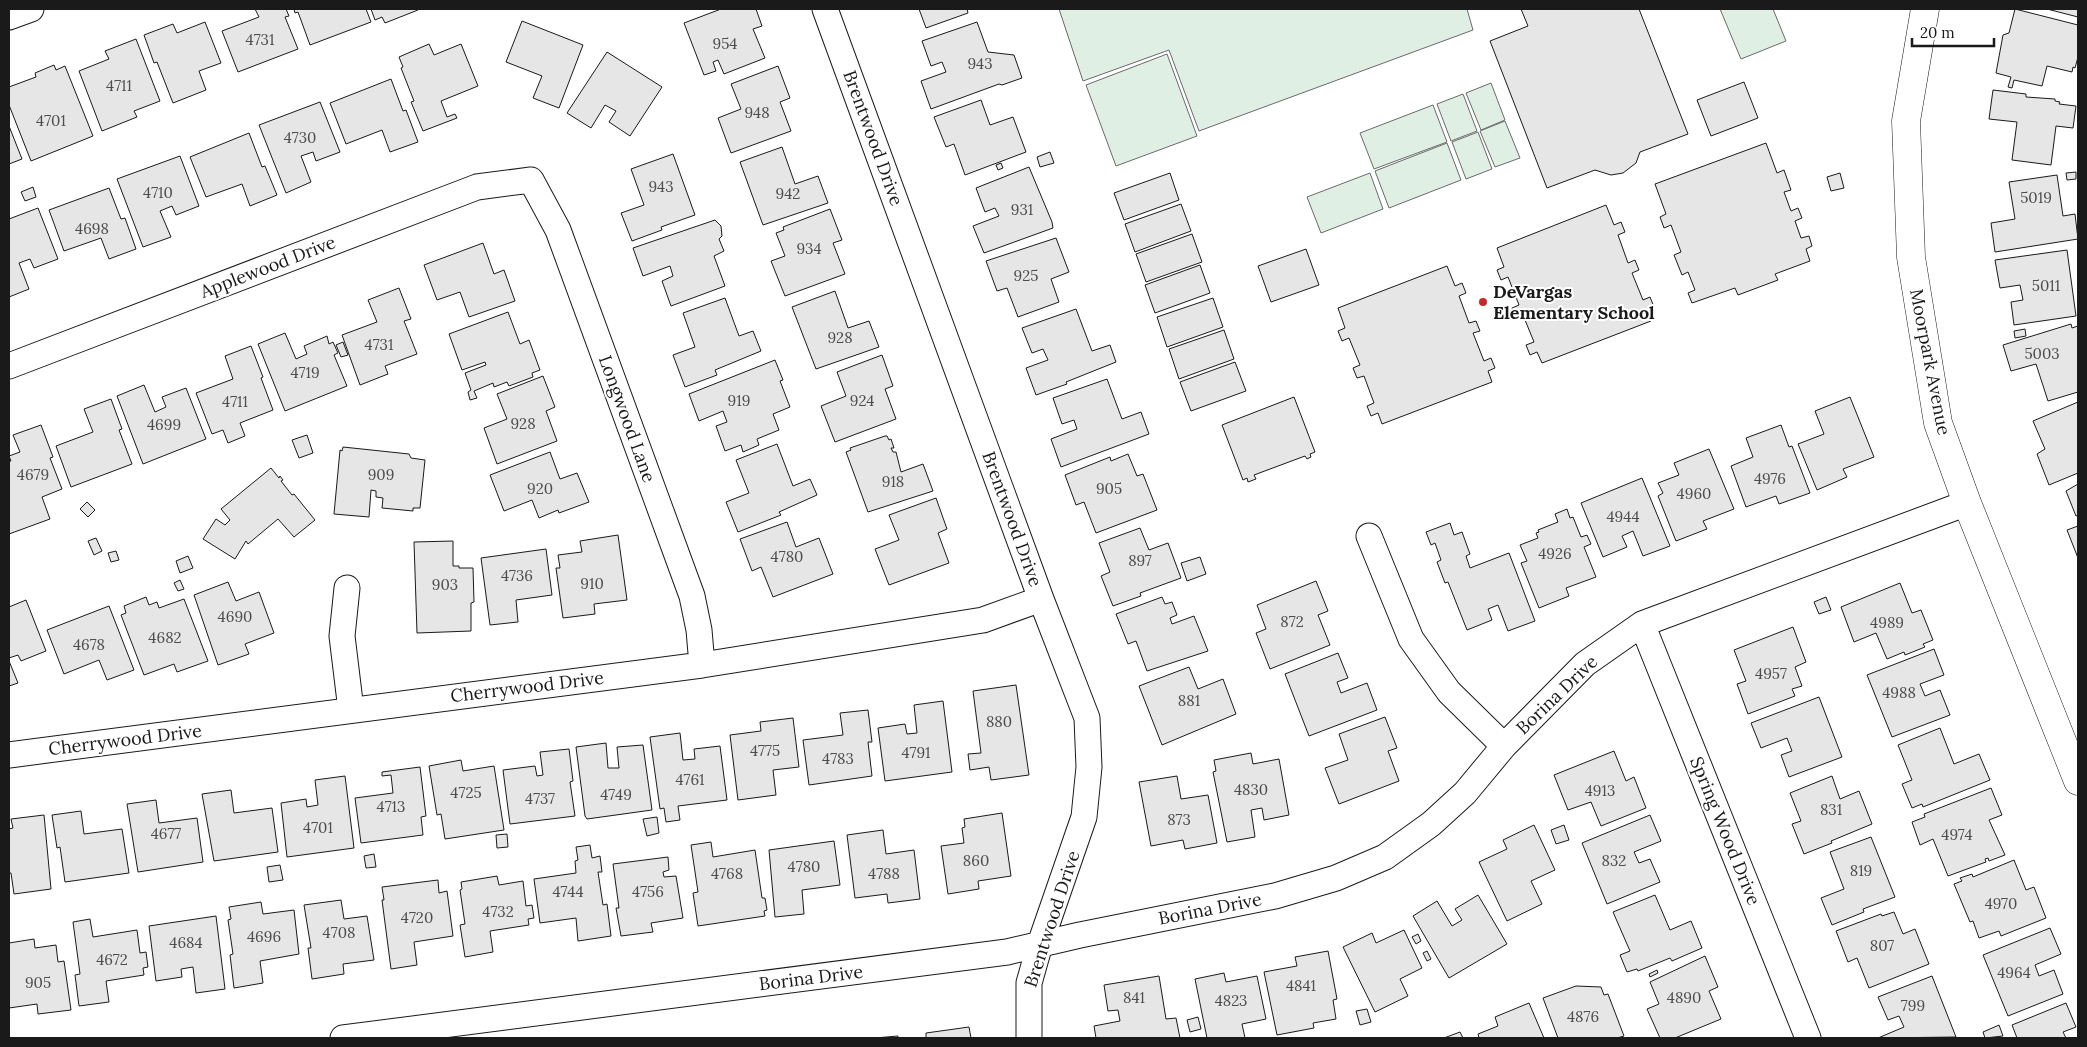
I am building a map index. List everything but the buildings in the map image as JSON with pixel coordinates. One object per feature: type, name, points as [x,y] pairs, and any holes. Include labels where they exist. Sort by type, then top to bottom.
[{"type":"main road","name":"Moorpark Avenue","points":[[1925,9],[1906,121],[1911,257],[1938,423],[1967,503],[2078,781]]},
{"type":"street","points":[[9,17],[31,9]]},
{"type":"street","name":"Brentwood Drive","points":[[826,9],[1041,598],[1087,718],[1089,767],[1084,816],[1040,944],[1027,992],[1029,1038]]},
{"type":"street","name":"Applewood Drive","points":[[9,366],[477,187],[531,180]]},
{"type":"street","name":"Longwood Lane","points":[[531,180],[558,230],[692,596],[699,630],[702,665]]},
{"type":"street","name":"Borina Drive","points":[[342,1038],[1007,952],[1275,896],[1336,878],[1384,857],[1431,824],[1465,793],[1504,746],[1584,664],[1642,624],[1967,503]]},
{"type":"street","points":[[1369,536],[1411,639],[1449,692],[1504,746]]},
{"type":"street","points":[[347,588],[342,636],[351,710]]},
{"type":"street","name":"Cherrywood Drive","points":[[9,755],[702,665],[983,620],[1041,598]]},
{"type":"street","name":"Spring Wood Drive","points":[[1642,624],[1808,1038]]},
{"type":"green space","points":[[1059,9],[1467,9],[1473,30],[1199,131],[1169,50],[1083,81]]},
{"type":"green space","points":[[1720,9],[1773,9],[1786,41],[1741,59]]},
{"type":"green space","points":[[1167,54],[1197,136],[1116,166],[1086,85]]},
{"type":"green space","points":[[1491,83],[1505,120],[1481,130],[1466,93]]},
{"type":"green space","points":[[1463,94],[1477,131],[1451,141],[1437,104]]},
{"type":"green space","points":[[1433,105],[1447,142],[1374,169],[1360,133]]},
{"type":"green space","points":[[1505,121],[1520,158],[1495,167],[1480,131]]},
{"type":"green space","points":[[1478,132],[1492,169],[1466,179],[1452,142]]},
{"type":"green space","points":[[1447,143],[1461,180],[1389,208],[1375,171]]},
{"type":"green space","points":[[1370,173],[1383,209],[1321,233],[1307,197]]},
{"type":"place","name":"DeVargas Elementary School","points":[[1483,302]]}]
